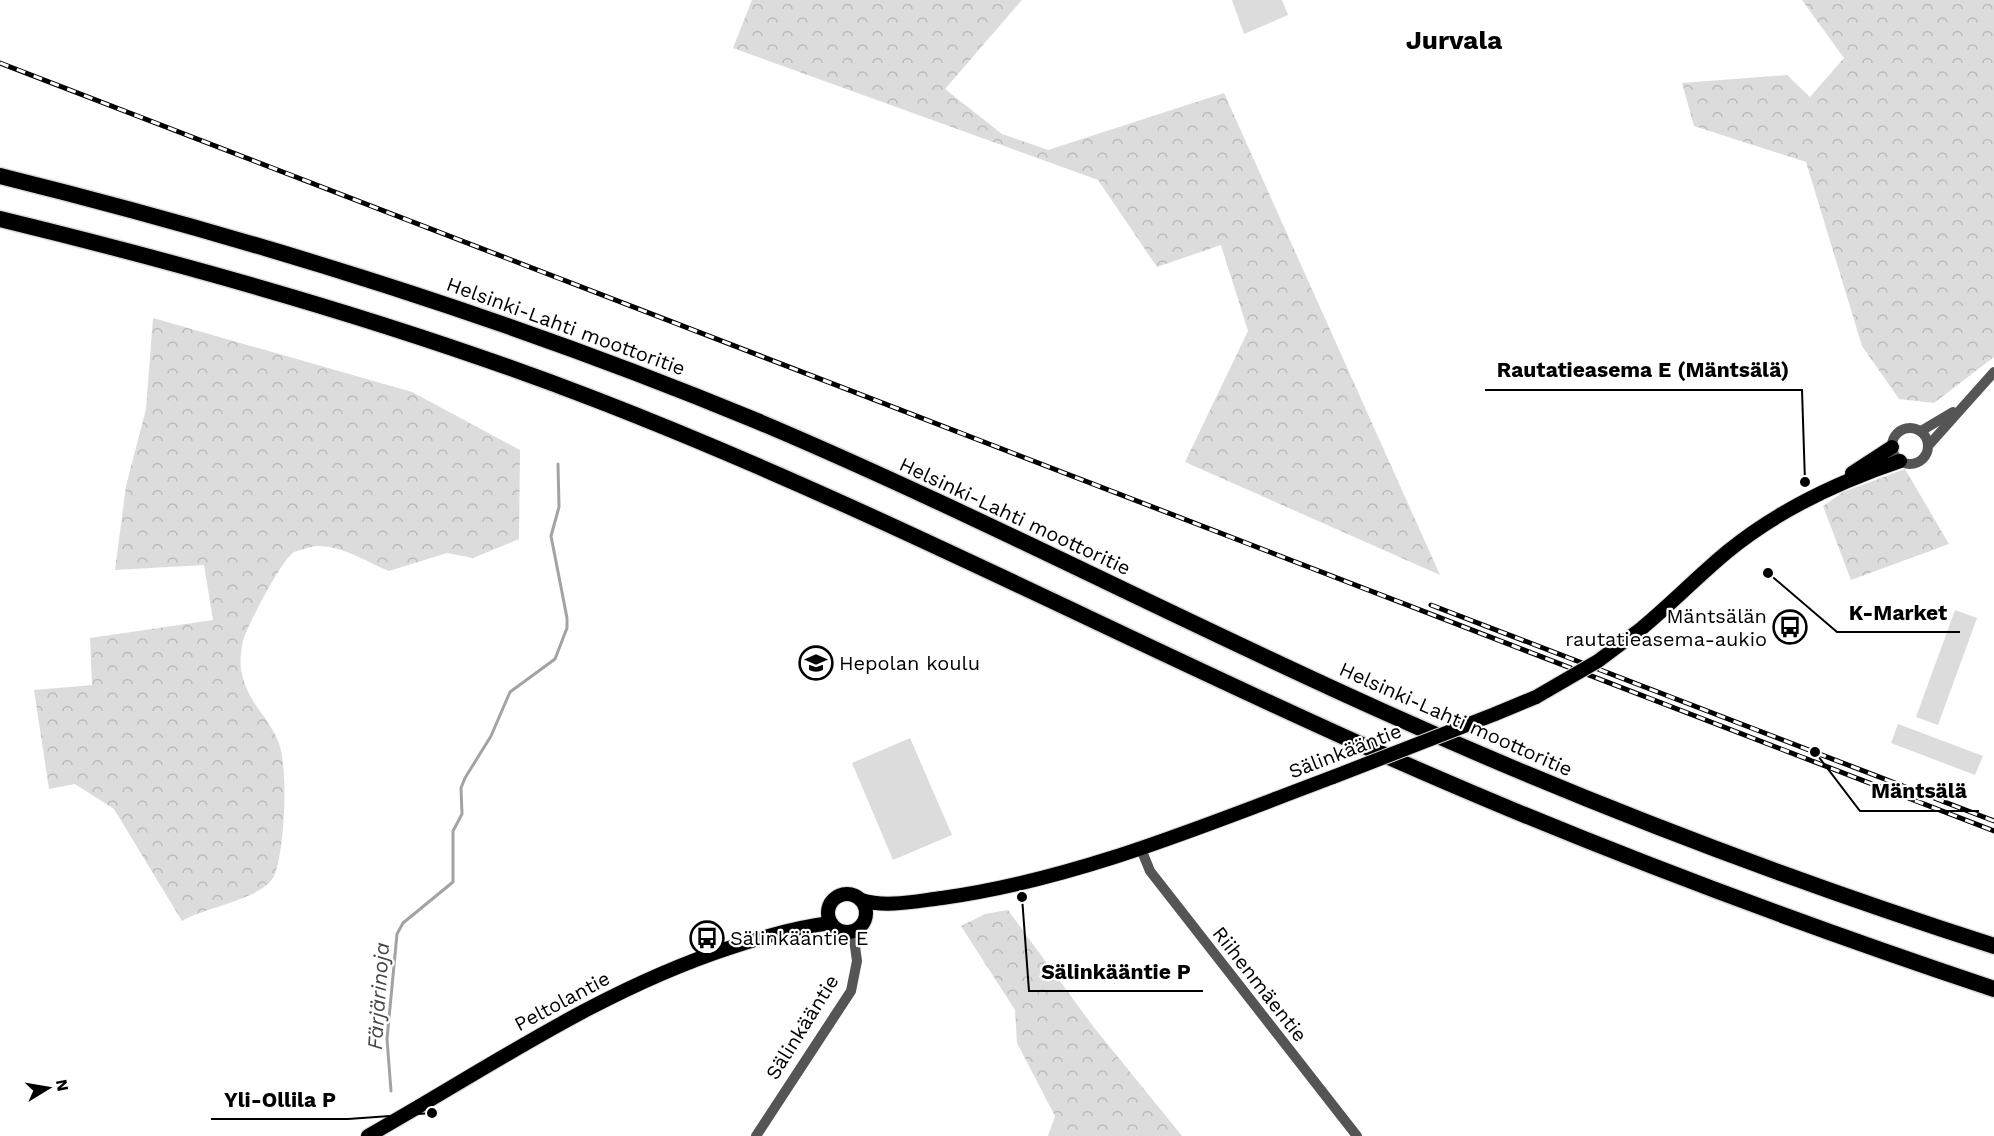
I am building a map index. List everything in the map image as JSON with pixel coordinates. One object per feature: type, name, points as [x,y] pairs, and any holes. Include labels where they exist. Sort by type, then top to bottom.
[{"type":"highway","name":"Helsinki-Lahti moottoritie","points":[[0,176],[137,210],[291,254],[455,306],[613,364],[770,427],[1378,710],[1551,784],[1745,860],[1994,946]]},
{"type":"highway","points":[[0,219],[140,254],[311,302],[439,343],[596,400],[742,460],[868,516],[1350,740],[1517,813],[1743,903],[1994,989]]},
{"type":"main road","name":"Sälinkääntie","points":[[861,900],[873,904],[909,902],[1009,887],[1141,849],[1536,697],[1598,661],[1642,628],[1727,552],[1798,504],[1841,482],[1892,447]]},
{"type":"main road","name":"Sälinkääntie","points":[[1841,482],[1900,461]]},
{"type":"main road","points":[[851,894],[861,900],[866,910],[865,921],[853,932],[840,931],[829,917],[830,905],[839,896],[851,894]]},
{"type":"main road","name":"Sälinkääntie","points":[[865,921],[874,915],[909,902]]},
{"type":"main road","name":"Peltolantie","points":[[368,1136],[562,1021],[617,993],[684,964],[829,917]]},
{"type":"street","points":[[1961,407],[1921,431],[1910,428],[1901,430],[1894,437],[1892,447],[1900,461],[1909,464],[1920,461],[1928,446],[1994,372]]},
{"type":"street","points":[[1921,431],[1928,446]]},
{"type":"street","name":"Riihenmäentie","points":[[1141,849],[1150,871],[1357,1136]]},
{"type":"street","name":"Sälinkääntie","points":[[756,1136],[851,991],[857,961],[853,932]]},
{"type":"green space","points":[[752,0],[1022,0],[945,89],[1002,134],[1048,150],[1224,93],[1440,575],[1185,462],[1248,331],[1221,245],[1157,267],[1098,180],[733,48]]},
{"type":"green space","points":[[1232,0],[1282,0],[1288,15],[1244,34]]},
{"type":"green space","points":[[1802,0],[1994,0],[1994,357],[1934,403],[1899,399],[1862,346],[1806,162],[1694,126],[1682,83],[1787,75],[1810,97],[1844,58]]},
{"type":"green space","points":[[153,318],[412,392],[520,450],[519,539],[473,558],[447,553],[389,571],[344,551],[325,546],[294,552],[282,566],[247,630],[242,645],[241,662],[248,691],[278,741],[284,769],[283,829],[278,864],[274,876],[258,891],[182,921],[114,809],[75,784],[49,789],[34,690],[92,685],[90,638],[213,620],[204,565],[115,570],[126,486],[146,409]]},
{"type":"green space","points":[[1905,469],[1949,544],[1851,580],[1823,506],[1843,492]]},
{"type":"green space","points":[[1955,610],[1977,618],[1938,725],[1916,717]]},
{"type":"green space","points":[[1898,724],[1983,756],[1975,775],[1891,743]]},
{"type":"green space","points":[[910,738],[952,835],[893,860],[852,763]]},
{"type":"green space","points":[[1008,910],[1092,1025],[1182,1136],[1048,1136],[1055,1116],[1017,1043],[1015,1010],[961,926],[985,914]]},
{"type":"waterway","name":"Färjärinoja","points":[[391,1091],[387,1039],[397,934],[403,923],[453,882],[453,831],[462,814],[461,788],[465,778],[491,736],[510,692],[555,659],[567,628],[551,536],[559,507],[558,464]]},
{"type":"railway","points":[[0,63],[1994,831]]},
{"type":"railway","points":[[1431,605],[1994,821]]},
{"type":"place","name":"Rautatieasema E (Mäntsälä)","points":[[1805,482]]},
{"type":"place","name":"K-Market","points":[[1768,573]]},
{"type":"place","name":"Mäntsälän rautatieasema-aukio","points":[[1790,627]]},
{"type":"place","name":"Hepolan koulu","points":[[816,663]]},
{"type":"place","name":"Mäntsälä","points":[[1815,752]]},
{"type":"place","name":"Sälinkääntie P","points":[[1022,897]]},
{"type":"place","name":"Sälinkääntie E","points":[[707,938]]},
{"type":"place","name":"Yli-Ollila P","points":[[432,1113]]},
{"type":"district","name":"Jurvala","points":[[1454,40]]}]
